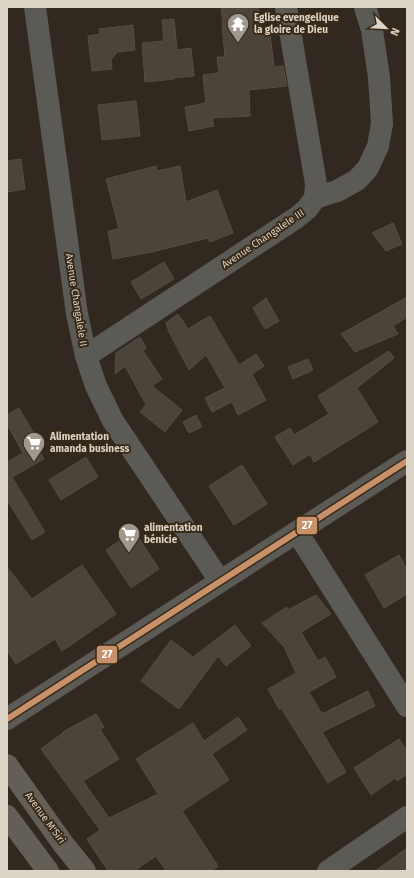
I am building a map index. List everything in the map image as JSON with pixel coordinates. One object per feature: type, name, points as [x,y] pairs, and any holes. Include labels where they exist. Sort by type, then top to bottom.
[{"type":"highway","name":"Avenue M'Siri","points":[[7,765],[64,845],[85,871]]},
{"type":"highway","points":[[7,816],[48,871]]},
{"type":"street","name":"Avenue Changalele II","points":[[35,7],[77,314],[86,356],[96,386],[113,421],[220,581]]},
{"type":"street","points":[[286,7],[316,184],[315,198],[337,191],[357,180],[368,168],[378,146],[382,124],[379,77],[372,30],[365,7]]},
{"type":"street","name":"Avenue Changalele III","points":[[86,356],[296,218],[307,209],[315,198]]},
{"type":"street","points":[[7,719],[407,461]]},
{"type":"street","points":[[296,532],[407,706]]},
{"type":"street","points":[[328,871],[407,818]]},
{"type":"building","points":[[258,7],[261,35],[270,34],[274,67],[283,66],[287,86],[249,90],[250,116],[212,118],[214,126],[189,131],[185,107],[206,103],[203,75],[219,73],[217,57],[225,57],[221,8]]},
{"type":"building","points":[[174,19],[177,50],[191,48],[194,76],[145,82],[142,43],[164,41],[162,20]]},
{"type":"building","points":[[133,25],[135,50],[117,52],[111,60],[112,69],[92,71],[88,36],[100,34],[99,29]]},
{"type":"building","points":[[136,101],[140,136],[102,140],[98,105]]},
{"type":"building","points":[[21,159],[25,189],[7,192],[7,161]]},
{"type":"building","points":[[156,166],[157,171],[180,166],[186,202],[217,190],[233,233],[210,242],[208,238],[152,252],[113,259],[108,231],[119,229],[106,179]]},
{"type":"building","points":[[393,223],[402,244],[386,251],[372,233]]},
{"type":"building","points":[[164,262],[174,279],[141,299],[131,282]]},
{"type":"building","points":[[407,297],[407,317],[393,326],[398,334],[355,352],[341,334]]},
{"type":"building","points":[[266,298],[279,321],[265,329],[253,308]]},
{"type":"building","points":[[178,314],[188,329],[210,316],[239,365],[256,354],[264,366],[252,374],[266,400],[238,415],[232,402],[212,412],[205,398],[225,388],[206,355],[189,370],[169,332],[166,323]]},
{"type":"building","points":[[140,337],[146,348],[143,351],[162,379],[152,386],[182,410],[165,432],[140,412],[146,405],[125,366],[115,374],[116,353]]},
{"type":"building","points":[[389,351],[394,358],[357,388],[378,422],[314,462],[310,454],[293,465],[275,437],[290,428],[294,435],[329,414],[318,396]]},
{"type":"building","points":[[308,359],[313,370],[293,379],[288,367]]},
{"type":"building","points":[[19,408],[34,434],[31,436],[44,459],[12,477],[45,532],[32,540],[7,500],[7,462],[23,453],[7,424],[7,415]]},
{"type":"building","points":[[196,415],[202,427],[189,433],[183,422]]},
{"type":"building","points":[[86,457],[98,477],[61,500],[49,480]]},
{"type":"building","points":[[242,465],[267,504],[234,525],[209,486]]},
{"type":"building","points":[[134,531],[159,569],[131,588],[106,550]]},
{"type":"building","points":[[399,555],[407,570],[407,594],[384,608],[365,575]]},
{"type":"building","points":[[82,565],[116,614],[62,651],[55,639],[16,664],[7,650],[7,567],[32,599]]},
{"type":"building","points":[[316,595],[331,614],[301,632],[318,661],[325,657],[336,677],[309,692],[322,714],[368,691],[375,706],[322,732],[346,772],[328,783],[281,708],[279,709],[268,689],[296,673],[284,647],[262,623],[287,607],[288,610]]},
{"type":"building","points":[[235,625],[251,646],[226,666],[218,656],[179,709],[141,681],[171,640],[193,657]]},
{"type":"building","points":[[96,714],[104,727],[100,729],[119,759],[83,781],[109,818],[158,794],[136,759],[193,723],[204,741],[238,717],[247,730],[212,754],[229,780],[182,811],[218,866],[211,871],[166,871],[156,856],[134,871],[108,871],[87,839],[100,830],[41,749],[63,732]]},
{"type":"building","points":[[399,739],[407,751],[407,774],[397,781],[395,778],[371,795],[354,768]]},
{"type":"building","points":[[407,848],[407,871],[375,871]]},
{"type":"transit line","name":"27","points":[[7,719],[407,461]]},
{"type":"place","name":"Eglise evengelique la gloire de Dieu","points":[[238,44]]},
{"type":"place","name":"Alimentation amanda business","points":[[34,462]]},
{"type":"place","name":"alimentation bénicie","points":[[129,554]]}]
